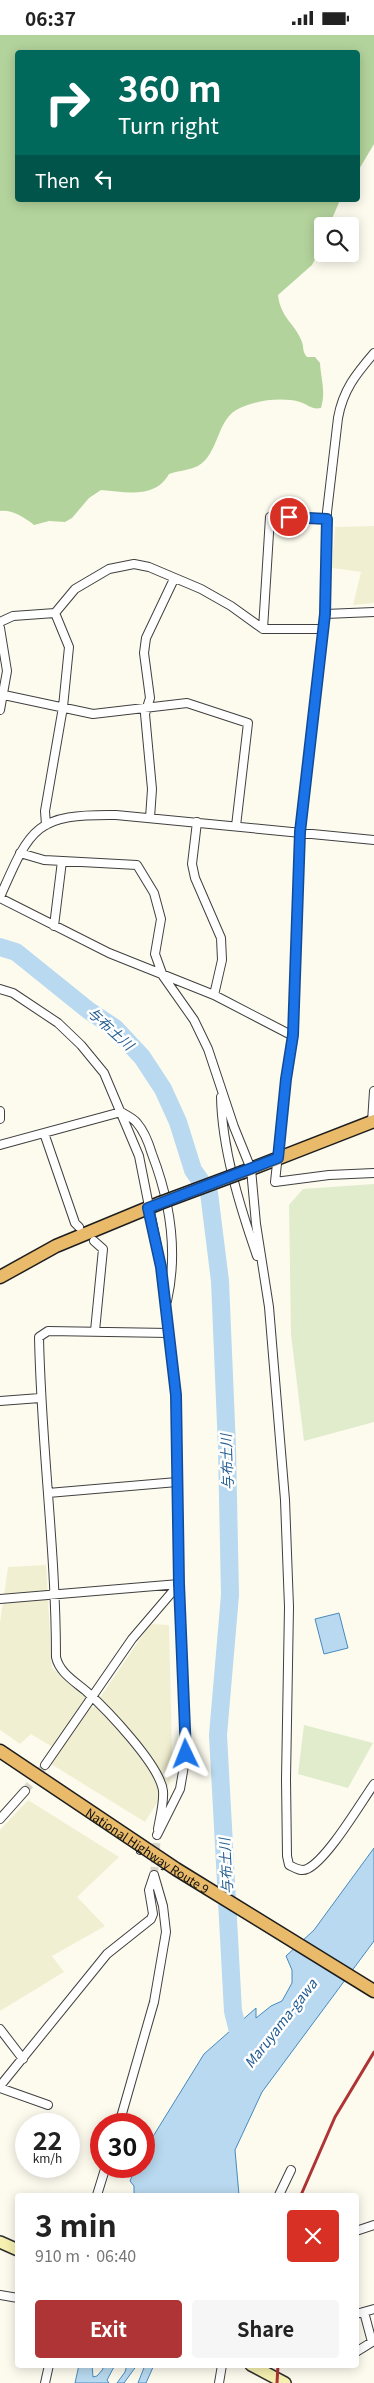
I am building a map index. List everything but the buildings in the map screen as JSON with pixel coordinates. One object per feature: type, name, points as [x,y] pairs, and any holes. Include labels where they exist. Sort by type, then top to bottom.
[{"type":"highway","points":[[0,1277],[56,1246],[154,1205],[373,1122]]},
{"type":"highway","name":"National Highway Route 9","points":[[0,1751],[176,1869],[374,1991]]},
{"type":"main road","points":[[0,2242],[15,2250]]},
{"type":"main road","points":[[257,2368],[285,2383]]},
{"type":"street","points":[[374,353],[352,378],[341,403],[327,519],[325,614],[300,832],[293,1035],[286,1079],[275,1182],[328,1175],[374,1173]]},
{"type":"street","points":[[263,629],[270,517],[327,519]]},
{"type":"street","points":[[0,622],[13,616],[55,613],[76,589],[109,569],[134,564],[149,567],[202,589],[232,606],[263,629],[323,629]]},
{"type":"street","points":[[150,818],[152,789],[146,714],[150,698],[144,653],[146,638],[174,579]]},
{"type":"street","points":[[325,614],[374,612]]},
{"type":"street","points":[[46,825],[45,811],[63,707],[69,647],[55,613]]},
{"type":"street","points":[[0,627],[7,671],[0,710]]},
{"type":"street","points":[[4,695],[93,714],[187,703],[248,723],[236,826]]},
{"type":"street","points":[[293,1035],[214,995],[109,953],[54,927],[0,898],[28,838],[46,825],[65,817],[79,814],[197,822],[374,840]]},
{"type":"street","points":[[197,822],[192,864],[195,878],[220,938],[222,960],[214,995]]},
{"type":"street","points":[[20,853],[44,860],[137,865],[154,893],[161,919],[155,954],[163,975],[194,1020],[208,1049],[247,1170],[269,1307],[285,1500],[289,1607],[286,1779],[287,1856],[290,1865],[299,1870],[307,1870],[322,1858],[374,1785]]},
{"type":"street","points":[[54,927],[62,861]]},
{"type":"street","points":[[0,989],[13,993],[58,1023],[82,1045],[104,1073],[139,1156],[154,1205],[165,1307],[169,1333],[176,1395],[179,1584],[186,1754],[180,1789],[157,1835],[163,1793],[160,1780],[137,1745],[93,1698],[58,1667],[56,1657],[56,1595],[40,1397],[39,1337],[48,1331],[169,1333]]},
{"type":"street","points":[[220,1088],[221,1118],[242,1213],[263,1274]]},
{"type":"street","points":[[373,1122],[374,1091]]},
{"type":"street","points":[[0,1111],[0,1119]]},
{"type":"street","points":[[0,1145],[121,1112],[137,1123],[149,1144],[162,1179],[169,1211],[172,1277],[165,1307]]},
{"type":"street","points":[[44,1133],[75,1223],[79,1227]]},
{"type":"street","points":[[94,1241],[103,1249],[95,1331]]},
{"type":"street","points":[[0,1401],[40,1397]]},
{"type":"street","points":[[48,1493],[177,1482]]},
{"type":"street","points":[[0,1599],[179,1584]]},
{"type":"street","points":[[45,1765],[132,1639],[179,1584]]},
{"type":"street","points":[[0,1819],[25,1791]]},
{"type":"street","points":[[48,2105],[0,2087],[107,1954],[151,1919],[154,1913],[149,1891],[154,1875],[163,1905],[166,1932],[154,2002],[122,2113]]},
{"type":"street","points":[[0,2029],[23,2059]]},
{"type":"street","points":[[280,2193],[291,2170]]},
{"type":"street","points":[[98,2193],[102,2178]]},
{"type":"street","points":[[359,2230],[374,2225]]},
{"type":"street","points":[[0,2295],[15,2298]]},
{"type":"street","points":[[359,2350],[372,2342],[360,2313],[374,2309]]},
{"type":"street","points":[[44,2383],[48,2368]]},
{"type":"street","points":[[219,2383],[222,2368]]},
{"type":"shaded area","points":[[374,526],[374,603],[353,605],[361,572],[332,568],[335,527]]},
{"type":"shaded area","points":[[46,1565],[52,1668],[87,1698],[93,1708],[150,1624],[169,1625],[172,1753],[170,1782],[145,1822],[51,1764],[59,1751],[31,1734],[20,1744],[0,1730],[0,1623],[8,1567]]},
{"type":"shaded area","points":[[28,1800],[119,1857],[77,1897],[105,1926],[52,1956],[64,1972],[0,2011],[0,1830]]},
{"type":"green space","points":[[0,35],[374,35],[374,144],[360,168],[360,50],[15,50],[15,202],[339,202],[333,217],[314,217],[314,261],[278,295],[282,310],[302,342],[305,355],[307,357],[315,357],[320,363],[323,391],[321,408],[313,408],[293,400],[270,400],[240,408],[226,419],[215,445],[205,460],[198,466],[169,474],[163,482],[148,491],[101,490],[89,498],[72,518],[65,522],[49,521],[34,525],[23,517],[0,511]]},
{"type":"green space","points":[[374,1184],[374,1422],[304,1441],[291,1334],[289,1205],[303,1189]]},
{"type":"green space","points":[[304,1725],[373,1743],[348,1788],[298,1774]]},
{"type":"water","points":[[339,1613],[348,1648],[324,1654],[315,1619]]},
{"type":"water","name":"Maruyama-gawa","points":[[374,1848],[374,1941],[262,2092],[235,2150],[239,2193],[134,2193],[134,2186],[130,2181],[131,2178],[155,2178],[155,2133],[204,2054],[256,2008],[256,2018],[271,2006],[282,2001],[292,1983],[292,1970],[286,1956],[314,1930]]},
{"type":"water","points":[[78,2368],[92,2368],[93,2377],[97,2376],[103,2368],[113,2368],[107,2380],[109,2383],[75,2383]]},
{"type":"water","points":[[126,2368],[135,2368],[124,2383],[117,2383]]},
{"type":"water","points":[[144,2368],[153,2368],[146,2383],[138,2383]]},
{"type":"waterway","name":"与布土川","points":[[0,947],[16,952],[88,1010],[115,1028],[142,1057],[163,1089],[178,1122],[193,1170],[209,1193],[220,1281],[227,1448],[230,1595],[218,1735],[233,2011],[242,2048]]},
{"type":"tunnel","points":[[25,1791],[45,1765]]},
{"type":"tunnel","points":[[154,1875],[157,1835]]},
{"type":"railway","points":[[302,2193],[335,2117],[374,2052]]},
{"type":"railway","points":[[277,2383],[278,2368]]},
{"type":"route","points":[[186,1754],[179,1584],[176,1395],[161,1267],[148,1208],[278,1158],[286,1079],[293,1035],[300,832],[325,614],[327,519],[289,517]]}]
